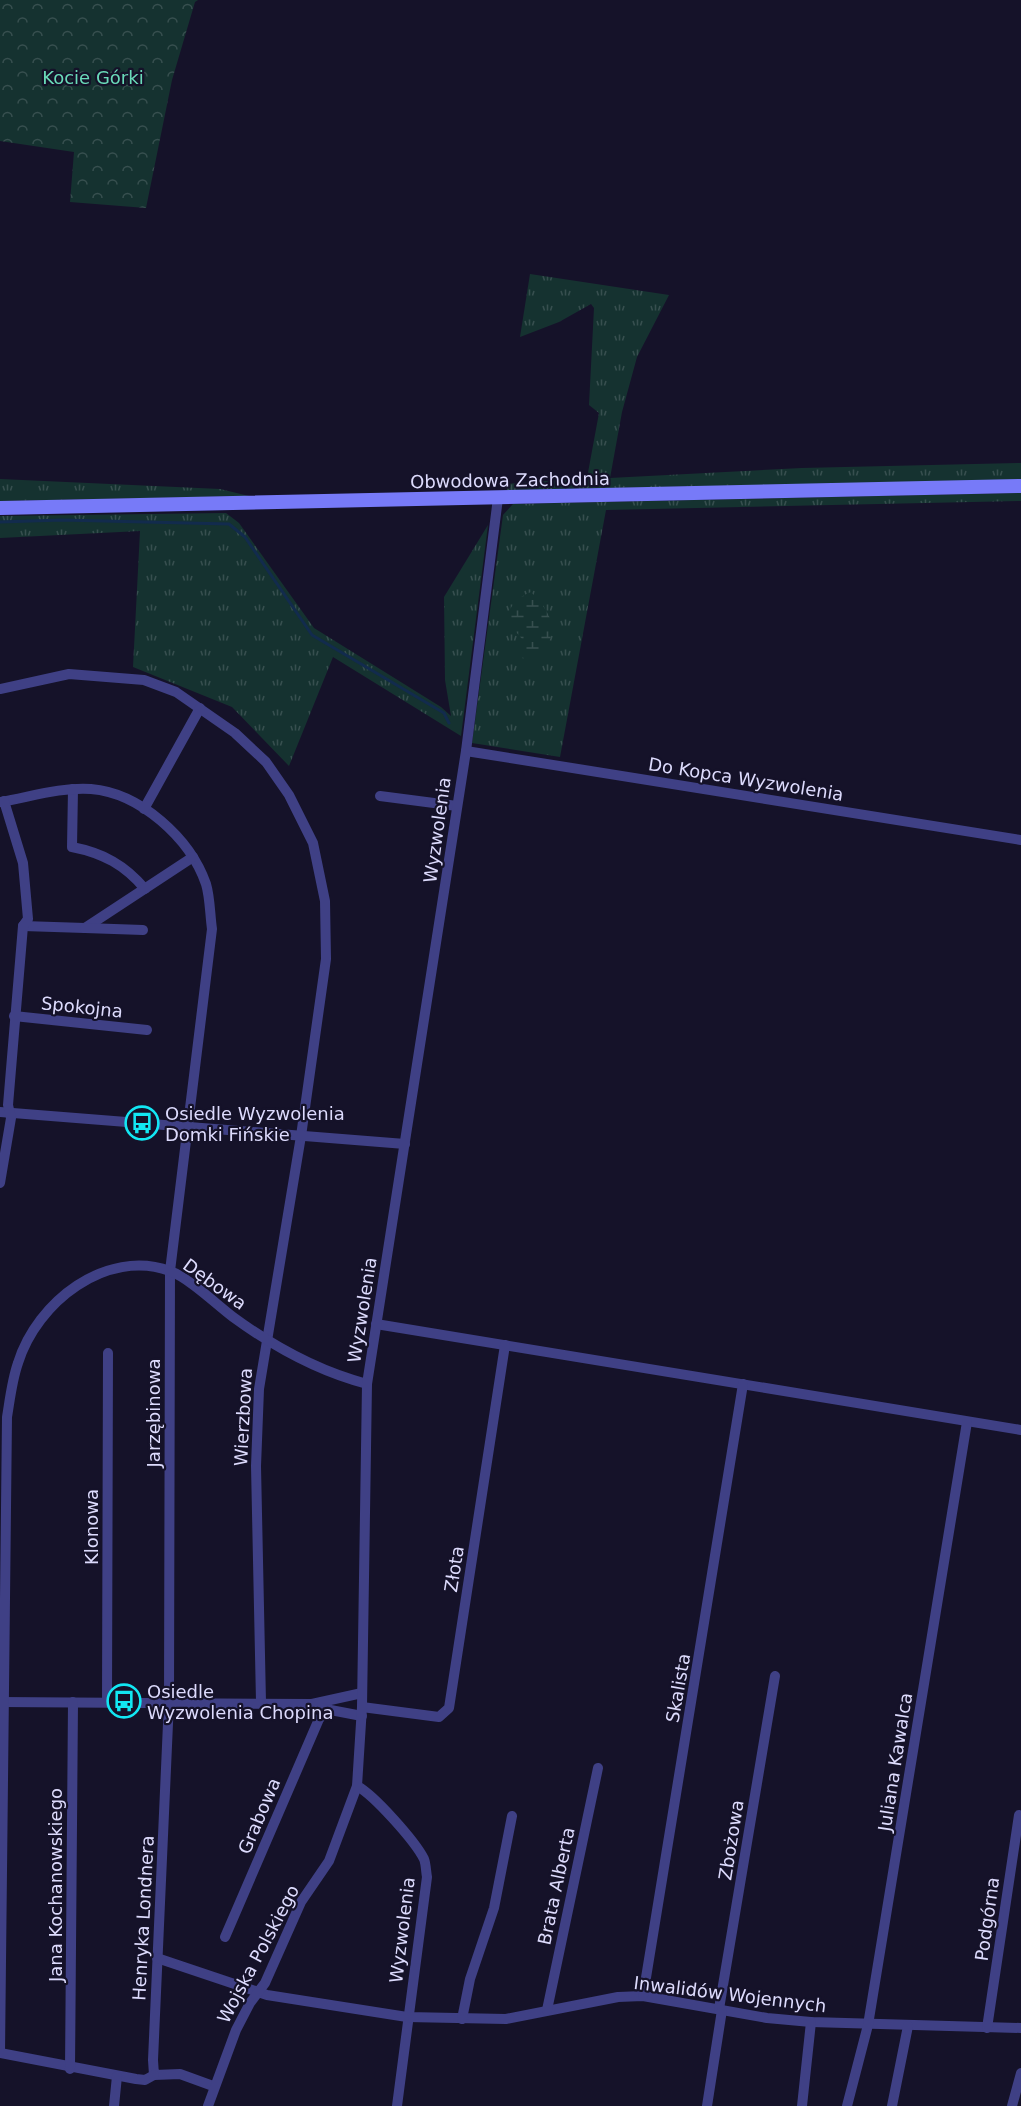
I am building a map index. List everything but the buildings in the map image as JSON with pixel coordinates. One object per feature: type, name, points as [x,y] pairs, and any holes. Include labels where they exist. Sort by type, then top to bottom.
[{"type":"main road","name":"Obwodowa Zachodnia","points":[[0,508],[1021,486]]},
{"type":"street","name":"Wyzwolenia","points":[[397,2106],[407,2017],[428,1877],[424,1859],[367,1792],[357,1786],[363,1693],[367,1384],[466,751],[498,498]]},
{"type":"street","name":"Wierzbowa","points":[[0,689],[69,674],[144,680],[176,692],[235,733],[266,762],[289,795],[313,843],[325,901],[326,959],[301,1136],[259,1389],[256,1466],[261,1702]]},
{"type":"street","points":[[144,809],[200,708]]},
{"type":"street","name":"Do Kopca Wyzwolenia","points":[[466,751],[1021,840]]},
{"type":"street","points":[[73,789],[72,847],[95,852],[114,861],[131,872],[145,889]]},
{"type":"street","name":"Jarzębinowa","points":[[2,802],[73,789],[113,794],[144,809],[178,838],[193,857],[206,885],[212,929],[170,1271],[169,1701]]},
{"type":"street","points":[[380,796],[457,806]]},
{"type":"street","points":[[2,802],[23,862],[28,920],[23,926],[5,1112]]},
{"type":"street","points":[[85,928],[193,857]]},
{"type":"street","points":[[23,926],[143,930]]},
{"type":"street","name":"Spokojna","points":[[14,1016],[147,1029]]},
{"type":"street","points":[[5,1112],[405,1144]]},
{"type":"street","points":[[0,1183],[11,1118],[5,1112]]},
{"type":"street","name":"Dębowa","points":[[0,2054],[2,1702],[8,1416],[18,1362],[38,1324],[75,1285],[116,1267],[134,1265],[170,1271],[266,1339],[325,1371],[367,1384]]},
{"type":"street","points":[[376,1324],[1021,1430]]},
{"type":"street","name":"Złota","points":[[362,1711],[439,1718],[449,1708],[505,1345]]},
{"type":"street","name":"Klonowa","points":[[107,1701],[108,1353]]},
{"type":"street","name":"Skalista","points":[[643,1996],[743,1384]]},
{"type":"street","name":"Juliana Kawalca","points":[[847,2106],[868,2025],[967,1422]]},
{"type":"street","name":"Zbożowa","points":[[706,2106],[775,1676]]},
{"type":"street","points":[[2,1702],[169,1701],[312,1704],[329,1698],[363,1693]]},
{"type":"street","name":"Henryka Londnera","points":[[154,2075],[169,1701]]},
{"type":"street","name":"Jana Kochanowskiego","points":[[70,2068],[73,1702]]},
{"type":"street","points":[[312,1704],[327,1711],[362,1711]]},
{"type":"street","name":"Grabowa","points":[[225,1936],[319,1719],[327,1711]]},
{"type":"street","name":"Brata Alberta","points":[[547,2010],[598,1768]]},
{"type":"street","name":"Wojska Polskiego","points":[[208,2106],[213,2086],[236,2030],[266,1983],[301,1902],[329,1862],[357,1786]]},
{"type":"street","name":"Podgórna","points":[[987,2028],[1019,1815]]},
{"type":"street","points":[[462,2019],[470,1979],[494,1908],[512,1816]]},
{"type":"street","name":"Inwalidów Wojennych","points":[[157,1958],[258,1993],[407,2017],[506,2019],[618,1996],[643,1996],[721,2010],[811,2022],[1021,2028]]},
{"type":"street","points":[[802,2106],[811,2022]]},
{"type":"street","points":[[892,2106],[908,2026]]},
{"type":"street","points":[[0,2054],[145,2080],[154,2075],[180,2074],[213,2086]]},
{"type":"street","points":[[1012,2106],[1021,2073]]},
{"type":"street","points":[[114,2106],[117,2076]]},
{"type":"green space","name":"Kocie Górki","points":[[0,0],[198,0],[195,2],[172,80],[146,208],[70,202],[74,152],[0,141]]},
{"type":"green space","points":[[530,274],[669,295],[637,357],[622,412],[610,478],[802,468],[1021,463],[1021,480],[507,490],[504,484],[587,478],[599,413],[589,405],[594,308],[591,304],[559,322],[520,337]]},
{"type":"green space","points":[[0,479],[220,489],[249,496],[0,501]]},
{"type":"green space","points":[[1021,493],[1021,501],[606,510],[560,757],[472,743],[503,515],[513,504]]},
{"type":"green space","points":[[226,513],[239,523],[314,628],[441,707],[451,716],[445,680],[444,597],[488,525],[461,736],[333,657],[289,766],[232,707],[133,667],[140,531],[0,538],[0,516]]},
{"type":"green space","points":[[531,592],[546,610],[552,628],[547,644],[529,660],[522,658],[522,639],[505,619],[515,602]]},
{"type":"waterway","points":[[0,522],[62,520],[229,524],[245,537],[312,635],[444,713],[449,723]]},
{"type":"place","name":"Osiedle Wyzwolenia Domki Fińskie","points":[[142,1123]]},
{"type":"place","name":"Osiedle Wyzwolenia Chopina","points":[[124,1701]]}]
